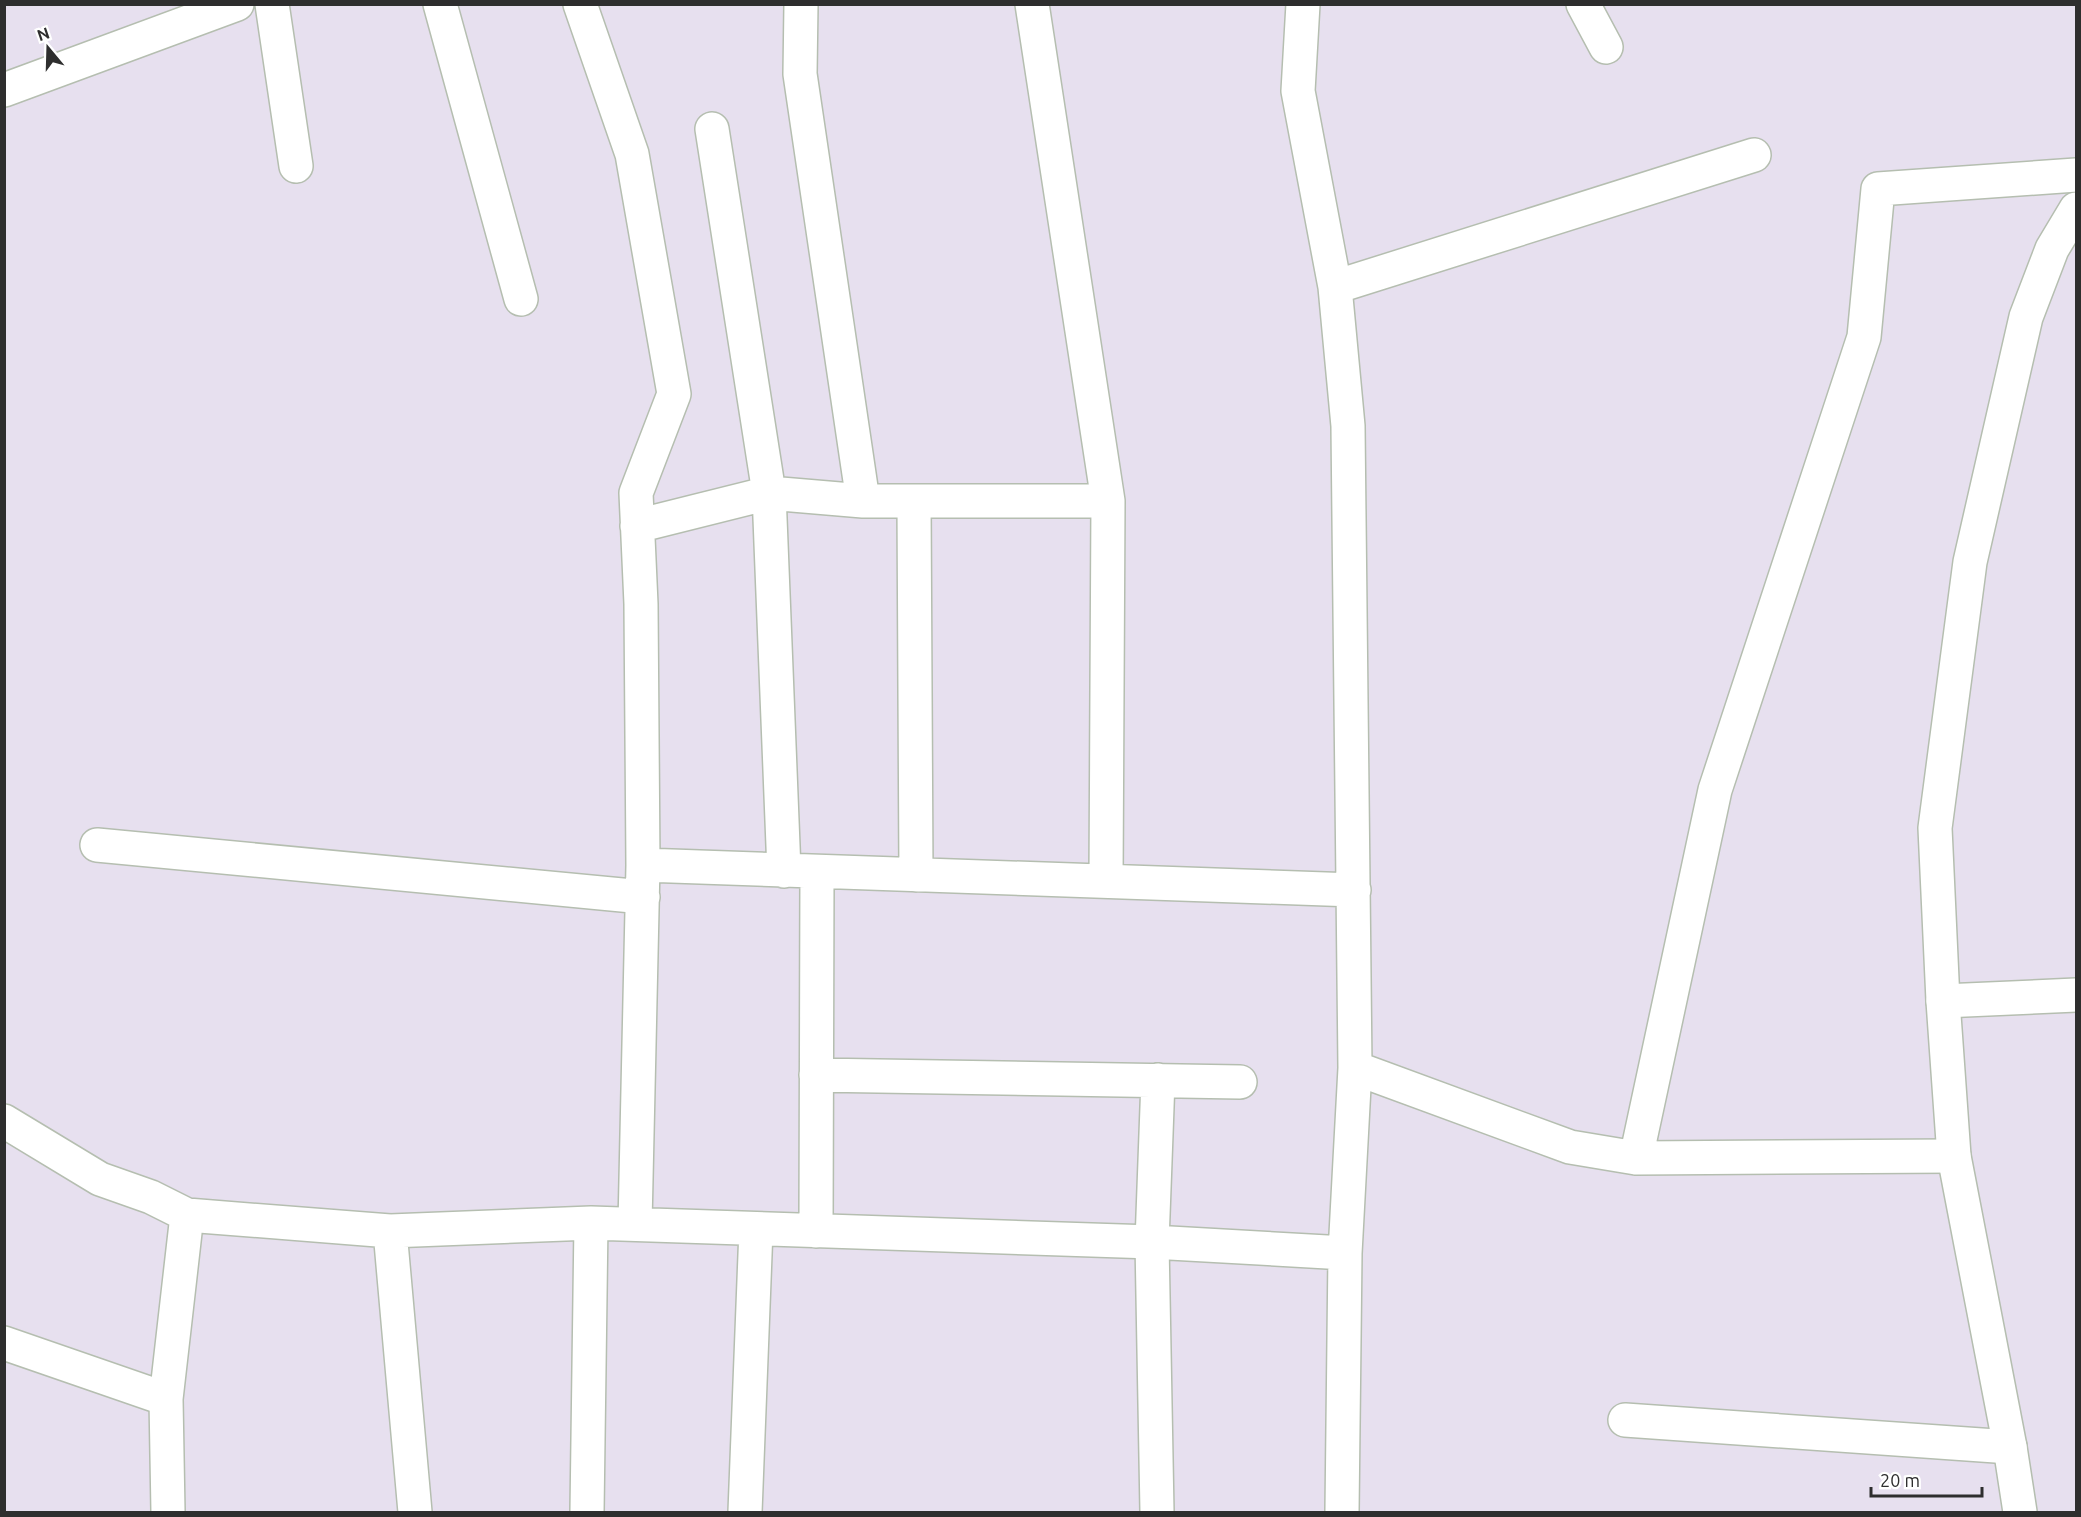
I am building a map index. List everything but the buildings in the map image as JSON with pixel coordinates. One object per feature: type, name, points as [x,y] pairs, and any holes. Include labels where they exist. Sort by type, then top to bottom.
[{"type":"street","points":[[4,90],[237,4]]},
{"type":"street","points":[[272,4],[296,166]]},
{"type":"street","points":[[440,4],[521,299]]},
{"type":"street","points":[[579,4],[632,154],[674,394],[636,493],[641,604],[643,881],[636,1224]]},
{"type":"street","points":[[801,4],[800,74],[863,501]]},
{"type":"street","points":[[1032,4],[1108,501],[1106,881]]},
{"type":"street","points":[[1303,4],[1298,91],[1335,287],[1348,426],[1355,1068],[1345,1253],[1342,1512]]},
{"type":"street","points":[[1583,4],[1606,47]]},
{"type":"street","points":[[712,129],[769,493],[784,871]]},
{"type":"street","points":[[1335,287],[1754,155]]},
{"type":"street","points":[[1636,1158],[1715,790],[1864,337],[1878,189],[2076,175]]},
{"type":"street","points":[[2020,1512],[2010,1447],[1954,1156],[1943,1001],[1935,828],[1970,562],[2026,317],[2052,249],[2076,209]]},
{"type":"street","points":[[637,526],[769,493],[863,501],[1108,501]]},
{"type":"street","points":[[914,502],[916,875]]},
{"type":"street","points":[[97,845],[643,881],[784,871],[1354,890]]},
{"type":"street","points":[[816,1231],[817,872]]},
{"type":"street","points":[[1943,1001],[2076,995]]},
{"type":"street","points":[[1355,1068],[1570,1147],[1636,1158],[1954,1156]]},
{"type":"street","points":[[816,1075],[1240,1082]]},
{"type":"street","points":[[1157,1512],[1152,1242],[1158,1080]]},
{"type":"street","points":[[4,1121],[100,1179],[151,1197],[187,1215],[390,1231],[591,1223],[636,1224],[1152,1242],[1345,1253]]},
{"type":"street","points":[[168,1512],[166,1399],[187,1215]]},
{"type":"street","points":[[587,1512],[591,1223]]},
{"type":"street","points":[[744,1512],[756,1228]]},
{"type":"street","points":[[390,1231],[415,1512]]},
{"type":"street","points":[[4,1342],[166,1399]]},
{"type":"street","points":[[1625,1420],[2010,1447]]}]
